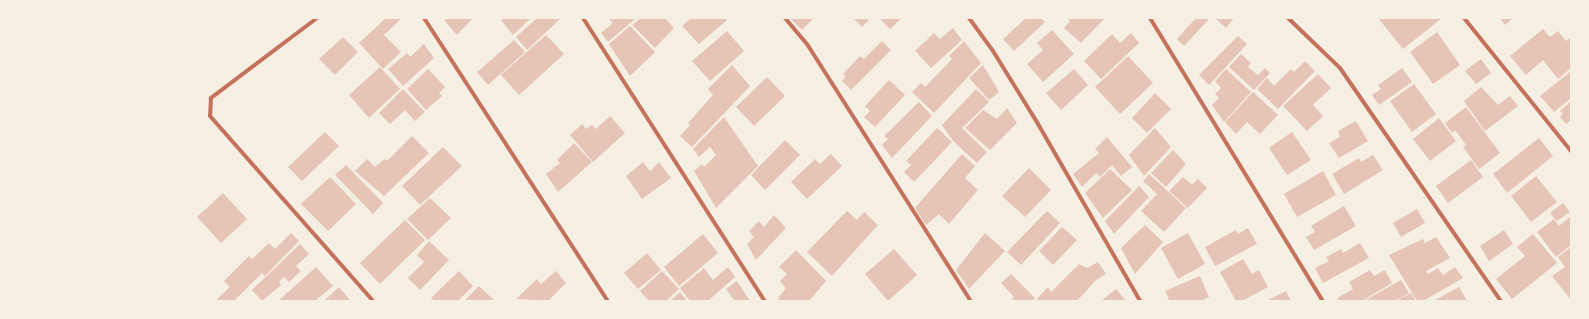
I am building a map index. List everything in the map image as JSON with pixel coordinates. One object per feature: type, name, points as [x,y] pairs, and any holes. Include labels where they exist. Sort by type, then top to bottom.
[{"type":"street","points":[[317,18],[211,98],[208,107],[210,116],[219,129],[373,301]]},
{"type":"street","points":[[424,18],[608,301]]},
{"type":"street","points":[[583,18],[765,301]]},
{"type":"street","points":[[785,18],[807,44],[972,301]]},
{"type":"street","points":[[969,18],[993,51],[1038,124],[1140,301]]},
{"type":"street","points":[[1150,18],[1323,301]]},
{"type":"street","points":[[1288,18],[1340,68],[1501,301]]},
{"type":"street","points":[[1464,18],[1571,151]]},
{"type":"building","points":[[386,18],[402,18],[384,35],[401,52],[383,69],[359,43]]},
{"type":"building","points":[[447,18],[473,18],[457,35],[444,20]]},
{"type":"building","points":[[504,18],[531,18],[513,35],[501,20]]},
{"type":"building","points":[[537,18],[561,18],[527,50],[516,37]]},
{"type":"building","points":[[608,18],[636,18],[608,42],[601,33],[613,23]]},
{"type":"building","points":[[641,18],[665,18],[674,28],[655,48],[632,25]]},
{"type":"building","points":[[691,18],[725,18],[727,20],[699,44],[682,26]]},
{"type":"building","points":[[790,18],[814,18],[802,30]]},
{"type":"building","points":[[853,18],[871,18],[862,27]]},
{"type":"building","points":[[879,18],[902,18],[890,29]]},
{"type":"building","points":[[1026,18],[1041,18],[1045,22],[1014,51],[1003,39]]},
{"type":"building","points":[[1067,18],[1105,18],[1081,43],[1064,28],[1070,21]]},
{"type":"building","points":[[1196,18],[1210,18],[1184,46],[1177,39]]},
{"type":"building","points":[[1215,18],[1234,18],[1226,28]]},
{"type":"building","points":[[1378,18],[1442,18],[1403,49]]},
{"type":"building","points":[[1500,18],[1513,18],[1505,25]]},
{"type":"building","points":[[630,26],[655,52],[630,76],[609,44]]},
{"type":"building","points":[[953,28],[962,40],[931,68],[915,51],[934,33],[940,39]]},
{"type":"building","points":[[1543,29],[1550,37],[1558,31],[1566,41],[1571,37],[1571,68],[1558,79],[1543,60],[1526,75],[1510,56]]},
{"type":"building","points":[[1052,30],[1074,54],[1043,82],[1027,64],[1043,50],[1037,43]]},
{"type":"building","points":[[727,31],[744,51],[710,81],[692,61]]},
{"type":"building","points":[[1437,32],[1460,65],[1433,84],[1410,52]]},
{"type":"building","points":[[1131,33],[1139,43],[1101,79],[1084,61],[1112,34],[1120,43]]},
{"type":"building","points":[[546,35],[564,54],[519,95],[501,75]]},
{"type":"building","points":[[1238,36],[1247,44],[1209,85],[1199,75]]},
{"type":"building","points":[[343,37],[358,52],[335,75],[319,59]]},
{"type":"building","points":[[514,40],[525,52],[488,85],[477,72]]},
{"type":"building","points":[[882,41],[891,50],[851,90],[842,81],[846,76],[843,74],[860,56],[864,59]]},
{"type":"building","points":[[964,41],[981,63],[934,113],[912,92],[921,83],[925,87],[952,59],[949,56]]},
{"type":"building","points":[[424,44],[434,58],[403,86],[388,69],[407,53],[410,57]]},
{"type":"building","points":[[1241,54],[1251,63],[1248,67],[1258,75],[1265,68],[1270,73],[1254,90],[1229,67]]},
{"type":"building","points":[[1128,56],[1153,83],[1120,114],[1095,87]]},
{"type":"building","points":[[1481,59],[1491,73],[1476,84],[1465,71]]},
{"type":"building","points":[[1305,61],[1315,71],[1278,109],[1257,89],[1267,78],[1274,86],[1291,69],[1294,72]]},
{"type":"building","points":[[732,65],[750,86],[692,147],[680,136],[690,125],[688,123],[713,95],[708,89]]},
{"type":"building","points":[[983,65],[999,92],[989,100],[969,78]]},
{"type":"building","points":[[380,67],[400,89],[369,118],[349,95]]},
{"type":"building","points":[[1402,68],[1412,82],[1379,105],[1372,95],[1381,89],[1378,85]]},
{"type":"building","points":[[428,69],[445,87],[439,93],[442,96],[426,110],[407,89]]},
{"type":"building","points":[[1074,69],[1088,85],[1061,110],[1046,93]]},
{"type":"building","points":[[1226,69],[1251,92],[1224,122],[1212,105],[1219,98],[1215,94],[1221,88],[1215,81]]},
{"type":"building","points":[[1571,71],[1571,98],[1554,112],[1540,96]]},
{"type":"building","points":[[1318,74],[1331,88],[1313,105],[1323,116],[1307,131],[1283,106]]},
{"type":"building","points":[[767,77],[785,96],[754,126],[736,107]]},
{"type":"building","points":[[889,80],[905,95],[875,127],[864,117],[870,111],[865,106]]},
{"type":"building","points":[[1414,84],[1436,114],[1412,132],[1390,101]]},
{"type":"building","points":[[1481,87],[1498,105],[1510,96],[1518,106],[1485,131],[1464,101]]},
{"type":"building","points":[[403,89],[425,112],[415,121],[405,110],[390,124],[379,113]]},
{"type":"building","points":[[976,89],[989,102],[962,128],[987,152],[977,163],[953,141],[942,125]]},
{"type":"building","points":[[1253,92],[1278,115],[1260,134],[1247,122],[1236,134],[1225,122]]},
{"type":"building","points":[[1155,93],[1171,109],[1147,133],[1132,118]]},
{"type":"building","points":[[1571,101],[1571,120],[1566,124],[1560,117],[1563,114],[1560,111]]},
{"type":"building","points":[[919,102],[932,116],[892,158],[882,145],[888,139],[884,136]]},
{"type":"building","points":[[1466,107],[1500,153],[1479,169],[1463,147],[1466,145],[1455,130],[1452,133],[1445,123]]},
{"type":"building","points":[[1007,108],[1017,123],[990,150],[965,128],[983,110],[997,119]]},
{"type":"building","points":[[610,116],[625,133],[593,162],[570,135],[582,124],[586,129],[592,125],[596,129]]},
{"type":"building","points":[[724,117],[758,166],[716,208],[694,171],[702,164],[704,167],[716,155],[710,147],[699,157],[693,149]]},
{"type":"building","points":[[1439,118],[1456,141],[1430,161],[1413,139]]},
{"type":"building","points":[[1356,121],[1368,141],[1339,158],[1329,143],[1340,137],[1338,131]]},
{"type":"building","points":[[937,128],[952,142],[914,182],[904,172],[911,165],[906,161]]},
{"type":"building","points":[[1155,128],[1171,147],[1144,176],[1129,155]]},
{"type":"building","points":[[325,132],[339,146],[302,181],[288,167]]},
{"type":"building","points":[[1292,132],[1311,160],[1287,175],[1269,148]]},
{"type":"building","points":[[412,136],[429,153],[384,196],[355,171],[367,159],[375,167],[385,159],[387,161]]},
{"type":"building","points":[[1107,137],[1132,167],[1121,176],[1112,165],[1100,177],[1096,173],[1082,187],[1073,174],[1099,153],[1095,149]]},
{"type":"building","points":[[1539,138],[1553,156],[1507,193],[1493,174]]},
{"type":"building","points":[[785,140],[800,155],[765,190],[751,175]]},
{"type":"building","points":[[574,143],[592,162],[558,192],[546,174],[560,163],[557,160]]},
{"type":"building","points":[[443,147],[462,166],[420,205],[402,186]]},
{"type":"building","points":[[1173,150],[1186,164],[1166,187],[1151,173]]},
{"type":"building","points":[[831,154],[842,166],[807,199],[791,182],[815,159],[820,164]]},
{"type":"building","points":[[962,154],[975,166],[965,178],[978,190],[949,224],[939,214],[926,225],[915,208]]},
{"type":"building","points":[[1373,155],[1383,170],[1344,194],[1332,174],[1359,158],[1361,162]]},
{"type":"building","points":[[1471,160],[1483,177],[1448,203],[1436,186]]},
{"type":"building","points":[[643,162],[650,171],[659,162],[671,178],[642,199],[626,176]]},
{"type":"building","points":[[346,165],[383,203],[373,214],[335,175]]},
{"type":"building","points":[[1029,168],[1051,190],[1025,217],[1002,196]]},
{"type":"building","points":[[1110,169],[1132,190],[1103,218],[1085,193]]},
{"type":"building","points":[[1323,171],[1336,195],[1297,217],[1284,194]]},
{"type":"building","points":[[1149,174],[1186,208],[1164,232],[1141,211],[1157,194],[1143,181]]},
{"type":"building","points":[[1536,176],[1557,202],[1531,222],[1511,196]]},
{"type":"building","points":[[330,177],[356,204],[328,231],[301,204]]},
{"type":"building","points":[[1183,177],[1192,185],[1198,179],[1207,188],[1188,208],[1169,191]]},
{"type":"building","points":[[1139,186],[1149,197],[1114,234],[1105,221]]},
{"type":"building","points":[[223,193],[247,219],[221,243],[197,217]]},
{"type":"building","points":[[430,198],[451,218],[428,240],[407,219]]},
{"type":"building","points":[[1563,203],[1570,212],[1557,221],[1550,213]]},
{"type":"building","points":[[1344,206],[1356,226],[1314,250],[1306,237],[1315,232],[1311,226]]},
{"type":"building","points":[[1417,209],[1425,223],[1401,237],[1393,223]]},
{"type":"building","points":[[847,211],[857,220],[864,212],[878,225],[832,276],[807,252]]},
{"type":"building","points":[[1047,211],[1060,223],[1021,265],[1007,252]]},
{"type":"building","points":[[774,215],[786,228],[756,260],[747,244],[754,237],[749,231],[759,221],[764,227]]},
{"type":"building","points":[[1571,216],[1571,245],[1556,257],[1537,232],[1554,219],[1559,226]]},
{"type":"building","points":[[405,220],[425,240],[380,284],[360,263]]},
{"type":"building","points":[[1145,225],[1163,242],[1135,274],[1121,248]]},
{"type":"building","points":[[1062,227],[1077,240],[1053,265],[1039,251]]},
{"type":"building","points":[[1248,228],[1257,244],[1215,266],[1205,247],[1236,230],[1238,234]]},
{"type":"building","points":[[1504,230],[1513,244],[1489,261],[1480,246]]},
{"type":"building","points":[[291,233],[299,241],[265,276],[262,273],[234,301],[215,301],[230,287],[224,281],[249,256],[252,259],[269,243],[275,249]]},
{"type":"building","points":[[985,233],[1005,251],[969,289],[956,270]]},
{"type":"building","points":[[1188,233],[1205,264],[1178,279],[1161,248]]},
{"type":"building","points":[[703,234],[718,253],[679,286],[664,267]]},
{"type":"building","points":[[1533,234],[1557,263],[1512,299],[1496,279],[1525,256],[1517,247]]},
{"type":"building","points":[[1436,237],[1450,258],[1426,271],[1428,274],[1438,268],[1443,275],[1455,267],[1463,278],[1423,301],[1417,301],[1389,255],[1423,239],[1425,243]]},
{"type":"building","points":[[429,241],[449,260],[420,290],[408,278],[424,262],[417,255]]},
{"type":"building","points":[[1360,243],[1369,258],[1323,283],[1315,268],[1329,261],[1326,257],[1341,249],[1343,253]]},
{"type":"building","points":[[300,244],[309,254],[296,266],[301,271],[289,282],[284,277],[279,282],[281,285],[262,301],[252,290]]},
{"type":"building","points":[[1571,247],[1571,300],[1552,276],[1565,267],[1558,257]]},
{"type":"building","points":[[894,249],[917,275],[888,301],[865,274]]},
{"type":"building","points":[[796,250],[826,281],[809,301],[780,301],[778,298],[786,288],[780,281],[787,274],[779,267]]},
{"type":"building","points":[[647,253],[661,270],[638,289],[624,273]]},
{"type":"building","points":[[1243,259],[1252,274],[1259,270],[1268,287],[1242,301],[1236,301],[1220,272]]},
{"type":"building","points":[[1098,262],[1106,274],[1095,281],[1077,301],[1039,301],[1037,299],[1048,287],[1051,292],[1079,264],[1087,268]]},
{"type":"building","points":[[316,267],[333,286],[315,301],[278,301]]},
{"type":"building","points":[[728,267],[735,277],[708,301],[690,301],[680,288],[704,268],[713,280]]},
{"type":"building","points":[[1370,270],[1374,276],[1385,270],[1392,283],[1362,301],[1339,301],[1337,298],[1353,289],[1349,282]]},
{"type":"building","points":[[459,271],[473,286],[458,301],[434,301],[431,298]]},
{"type":"building","points":[[556,271],[566,283],[548,301],[516,299],[537,279],[541,284]]},
{"type":"building","points":[[662,271],[679,289],[666,301],[649,301],[640,291]]},
{"type":"building","points":[[1011,274],[1035,298],[1032,301],[1011,301],[1014,297],[1001,283]]},
{"type":"building","points":[[1200,276],[1209,297],[1200,301],[1163,301],[1169,299],[1165,291]]},
{"type":"building","points":[[1401,280],[1409,293],[1395,301],[1364,301]]},
{"type":"building","points":[[737,281],[750,301],[735,301],[726,289]]},
{"type":"building","points":[[479,286],[495,301],[464,301]]},
{"type":"building","points":[[339,287],[349,299],[347,301],[324,301]]},
{"type":"building","points":[[1459,287],[1467,301],[1433,301]]},
{"type":"building","points":[[1116,289],[1126,301],[1101,301]]},
{"type":"building","points":[[1286,291],[1291,301],[1266,301]]},
{"type":"building","points":[[680,292],[687,301],[670,301]]},
{"type":"building","points":[[1411,293],[1416,301],[1396,301]]}]
